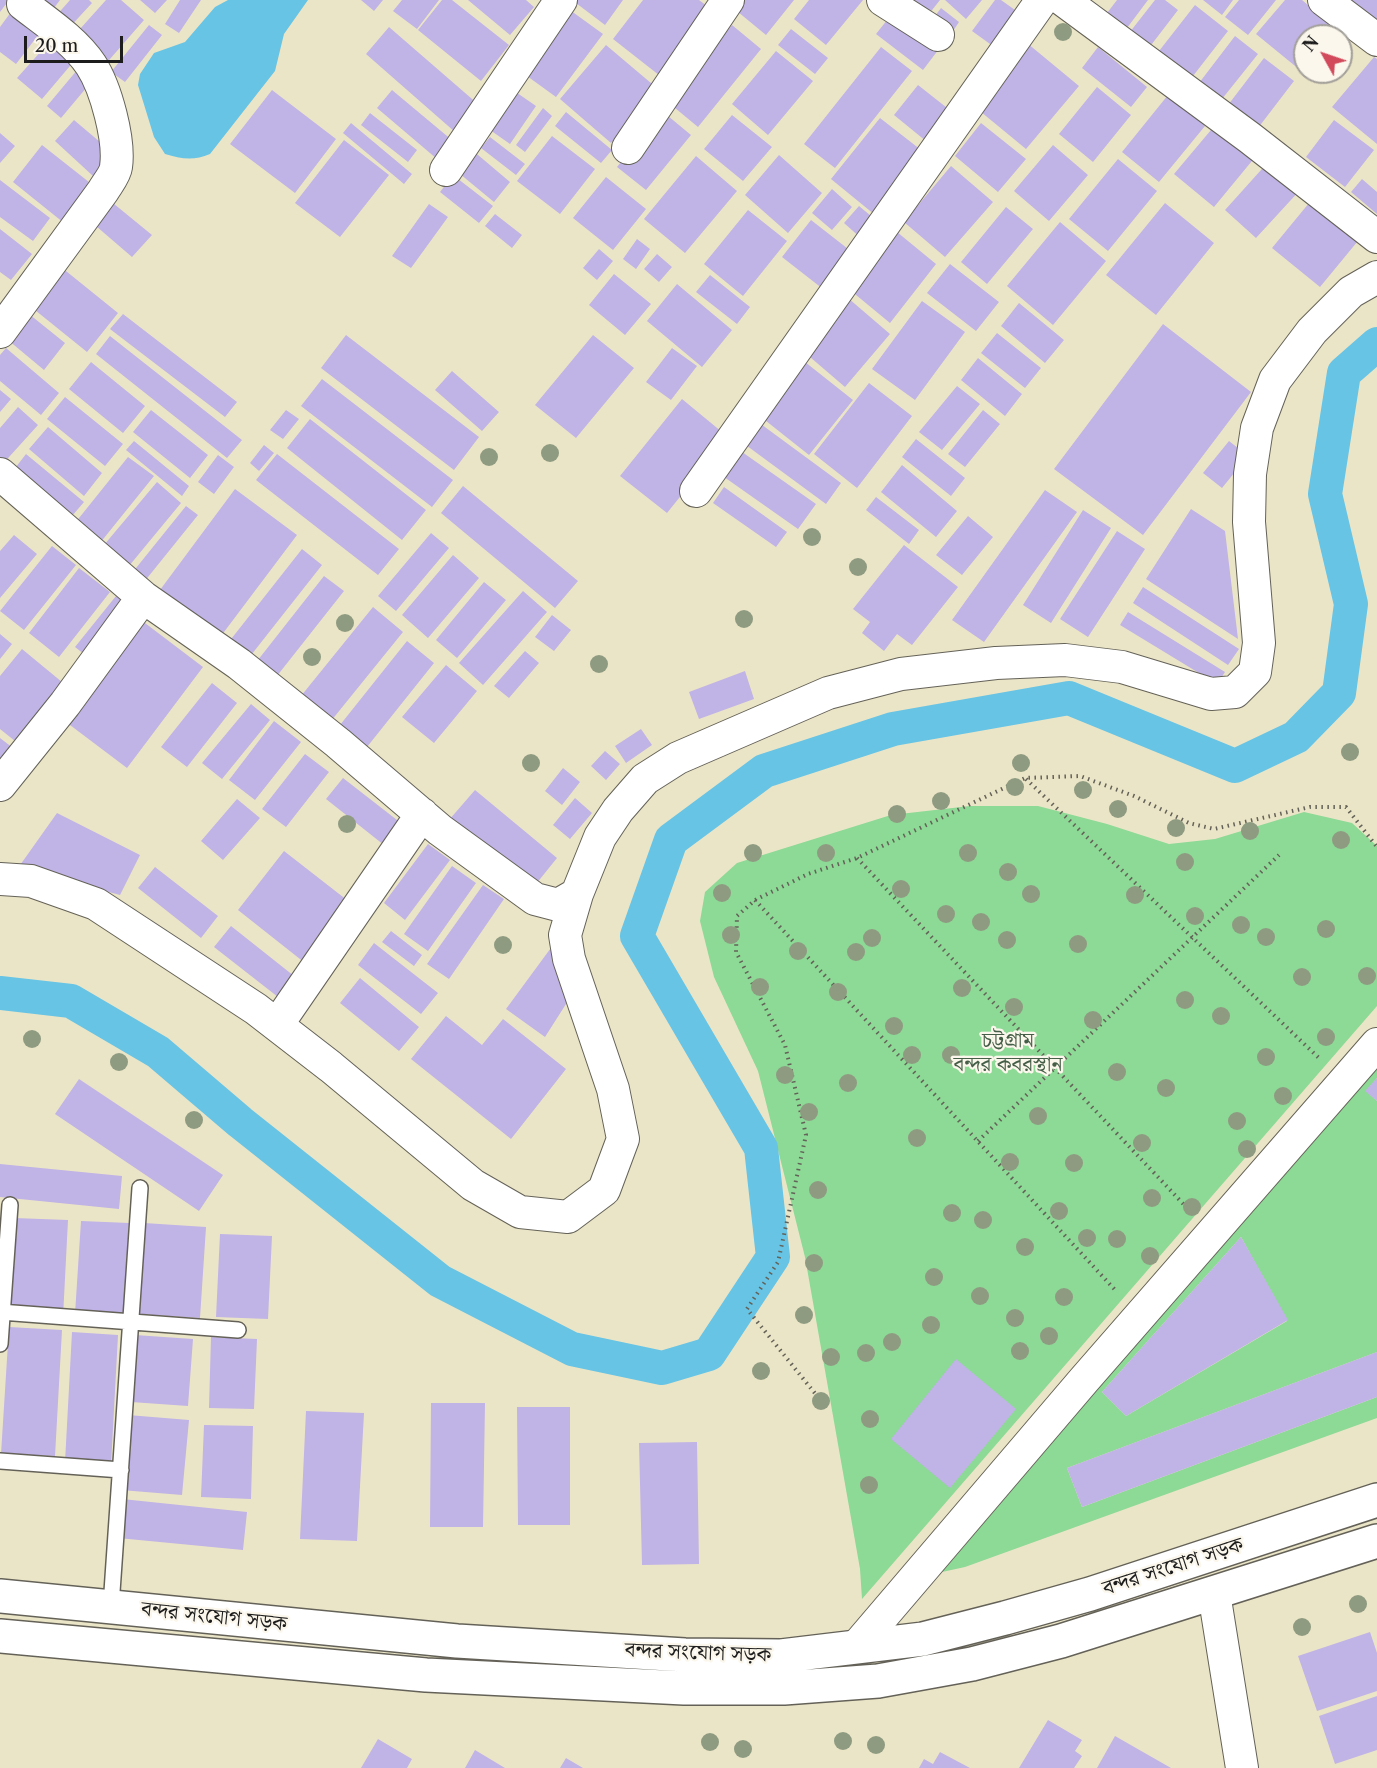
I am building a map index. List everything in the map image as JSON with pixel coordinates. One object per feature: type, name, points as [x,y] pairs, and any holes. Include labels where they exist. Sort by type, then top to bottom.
[{"type":"highway","name":"বন্দর সংযোগ সড়ক","points":[[0,1596],[435,1640],[685,1654],[781,1656],[923,1639],[1090,1594],[1377,1500]]},
{"type":"highway","name":"বন্দর সংযোগ সড়ক","points":[[0,1636],[426,1675],[684,1688],[784,1688],[878,1681],[972,1664],[1061,1641],[1377,1541]]},
{"type":"street","points":[[0,332],[103,191],[116,168],[115,141],[107,102],[91,65],[57,30],[22,4],[25,0]]},
{"type":"street","points":[[446,170],[561,0]]},
{"type":"street","points":[[628,148],[728,0]]},
{"type":"street","points":[[883,0],[938,35]]},
{"type":"street","points":[[696,491],[1042,0]]},
{"type":"street","points":[[1062,0],[1241,131],[1377,237]]},
{"type":"street","points":[[1324,0],[1377,40]]},
{"type":"street","points":[[0,879],[31,881],[96,904],[176,954],[277,1025],[473,1185],[520,1212],[568,1217],[604,1190],[623,1139],[613,1089],[569,959],[565,935],[577,894],[600,837],[618,810],[645,779],[686,754],[828,693],[901,674],[996,663],[1065,660],[1122,667],[1211,694],[1235,692],[1255,672],[1259,643],[1249,522],[1250,474],[1257,428],[1275,380],[1312,331],[1351,292],[1377,277]]},
{"type":"street","points":[[0,474],[143,597],[238,664],[440,830],[536,899],[558,905],[577,894]]},
{"type":"street","points":[[0,785],[64,704],[143,597]]},
{"type":"street","points":[[277,1025],[422,814]]},
{"type":"street","points":[[857,1646],[1377,1044]]},
{"type":"street","points":[[1214,1593],[1242,1768]]},
{"type":"lane","points":[[111,1606],[140,1188]]},
{"type":"lane","points":[[0,1344],[10,1205]]},
{"type":"lane","points":[[1,1312],[131,1320],[238,1330]]},
{"type":"lane","points":[[0,1461],[121,1470]]},
{"type":"path","points":[[826,1407],[747,1310],[778,1262],[806,1135],[785,1045],[736,952],[737,916],[755,900],[808,874],[857,858],[1025,778],[1080,776],[1134,796],[1189,823],[1215,829],[1310,807],[1346,807],[1377,847]]},
{"type":"path","points":[[1025,778],[1344,1082]]},
{"type":"path","points":[[978,1141],[1279,855]]},
{"type":"path","points":[[857,858],[1212,1234]]},
{"type":"path","points":[[755,900],[1140,1316]]},
{"type":"green space","name":"চট্টগ্রাম বন্দর কবরস্থান","points":[[970,806],[1038,806],[1107,824],[1169,844],[1215,839],[1304,812],[1352,823],[1377,846],[1377,1006],[862,1599],[860,1569],[805,1257],[758,1071],[714,977],[700,921],[705,892],[737,863],[891,815]]},
{"type":"green space","points":[[1377,1061],[1377,1078],[1366,1091],[1377,1101],[1377,1352],[1067,1468],[1082,1507],[1377,1397],[1377,1418],[965,1567],[942,1572]],"holes":[[[1241,1237],[1287,1321],[1126,1416],[1102,1392]]]},
{"type":"water","points":[[228,0],[308,0],[284,34],[275,71],[210,154],[188,158],[165,154],[154,137],[138,85],[140,74],[154,53],[185,42],[215,7]]},
{"type":"building","points":[[0,0],[9,0],[0,12]]},
{"type":"building","points":[[41,0],[60,0],[48,16]]},
{"type":"building","points":[[70,0],[89,0],[92,3],[68,29],[55,17]]},
{"type":"building","points":[[106,0],[121,0],[144,20],[103,67],[71,39]]},
{"type":"building","points":[[140,0],[167,0],[155,13]]},
{"type":"building","points":[[180,0],[201,0],[179,33],[165,24]]},
{"type":"building","points":[[361,0],[383,0],[374,11]]},
{"type":"building","points":[[402,0],[439,0],[417,29],[393,11]]},
{"type":"building","points":[[442,0],[452,0],[509,45],[481,81],[418,30]]},
{"type":"building","points":[[468,0],[526,0],[534,7],[510,35]]},
{"type":"building","points":[[572,0],[623,0],[605,25]]},
{"type":"building","points":[[643,0],[699,0],[715,12],[664,79],[613,39]]},
{"type":"building","points":[[737,0],[794,0],[766,35],[732,7]]},
{"type":"building","points":[[809,0],[863,0],[826,45],[794,19]]},
{"type":"building","points":[[913,0],[940,0],[925,19],[909,6]]},
{"type":"building","points":[[945,0],[982,0],[966,19]]},
{"type":"building","points":[[995,0],[1001,0],[1022,15],[997,49],[972,31]]},
{"type":"building","points":[[1117,0],[1148,0],[1124,32],[1104,17]]},
{"type":"building","points":[[1155,0],[1165,0],[1178,10],[1145,53],[1126,37]]},
{"type":"building","points":[[1203,0],[1233,0],[1222,15]]},
{"type":"building","points":[[1239,0],[1276,0],[1248,35],[1225,17]]},
{"type":"building","points":[[1285,0],[1302,0],[1330,24],[1293,24],[1293,64],[1256,34]]},
{"type":"building","points":[[1345,0],[1377,0],[1377,26]]},
{"type":"building","points":[[563,5],[603,34],[556,97],[516,68]]},
{"type":"building","points":[[899,5],[945,41],[923,70],[876,34]]},
{"type":"building","points":[[1195,5],[1228,31],[1186,85],[1152,60]]},
{"type":"building","points":[[941,8],[959,22],[951,34],[932,20]]},
{"type":"building","points":[[11,12],[39,34],[16,64],[0,52],[0,27]]},
{"type":"building","points":[[149,25],[162,35],[125,82],[111,72]]},
{"type":"building","points":[[732,25],[761,49],[698,127],[669,103]]},
{"type":"building","points":[[389,27],[479,105],[455,132],[366,54]]},
{"type":"building","points":[[791,29],[828,58],[815,74],[778,45]]},
{"type":"building","points":[[1235,36],[1258,54],[1218,104],[1196,87]]},
{"type":"building","points":[[51,40],[75,60],[42,99],[17,78]]},
{"type":"building","points":[[1027,43],[1079,86],[1026,149],[975,107]]},
{"type":"building","points":[[606,45],[658,89],[611,143],[560,99]]},
{"type":"building","points":[[881,47],[912,71],[835,168],[804,144]]},
{"type":"building","points":[[1098,47],[1147,87],[1131,107],[1082,68]]},
{"type":"building","points":[[776,51],[813,81],[768,135],[732,104]]},
{"type":"building","points":[[1374,57],[1377,59],[1377,144],[1332,107]]},
{"type":"building","points":[[1264,58],[1293,80],[1258,128],[1228,105]]},
{"type":"building","points":[[78,69],[92,81],[61,118],[47,106]]},
{"type":"building","points":[[918,85],[956,115],[932,146],[894,115]]},
{"type":"building","points":[[1097,87],[1131,115],[1093,162],[1059,134]]},
{"type":"building","points":[[510,88],[536,106],[510,144],[483,125]]},
{"type":"building","points":[[272,90],[336,139],[295,193],[230,144]]},
{"type":"building","points":[[392,90],[453,141],[437,159],[377,108]]},
{"type":"building","points":[[1168,95],[1205,126],[1159,182],[1122,152]]},
{"type":"building","points":[[543,108],[552,116],[525,152],[516,145]]},
{"type":"building","points":[[662,111],[691,135],[646,190],[617,167]]},
{"type":"building","points":[[566,112],[612,150],[601,163],[555,126]]},
{"type":"building","points":[[370,113],[417,150],[408,162],[361,125]]},
{"type":"building","points":[[732,115],[772,147],[743,181],[704,149]]},
{"type":"building","points":[[880,118],[930,157],[880,219],[831,179]]},
{"type":"building","points":[[74,120],[113,153],[93,176],[55,141]]},
{"type":"building","points":[[1334,120],[1374,150],[1345,187],[1306,157]]},
{"type":"building","points":[[351,123],[412,174],[404,184],[343,133]]},
{"type":"building","points":[[981,123],[1026,159],[998,192],[955,156]]},
{"type":"building","points":[[1216,124],[1256,156],[1214,207],[1174,174]]},
{"type":"building","points":[[0,133],[15,146],[0,163]]},
{"type":"building","points":[[552,136],[595,169],[560,214],[517,181]]},
{"type":"building","points":[[490,137],[525,164],[516,175],[481,148]]},
{"type":"building","points":[[344,140],[389,175],[340,237],[295,203]]},
{"type":"building","points":[[42,145],[94,186],[64,223],[13,182]]},
{"type":"building","points":[[1053,145],[1088,175],[1049,221],[1014,191]]},
{"type":"building","points":[[471,149],[510,182],[494,202],[454,169]]},
{"type":"building","points":[[779,155],[822,193],[788,233],[745,195]]},
{"type":"building","points":[[696,156],[737,191],[685,253],[644,219]]},
{"type":"building","points":[[1118,159],[1157,191],[1108,251],[1069,219]]},
{"type":"building","points":[[1270,160],[1301,189],[1256,238],[1225,210]]},
{"type":"building","points":[[951,166],[993,202],[945,257],[904,222]]},
{"type":"building","points":[[453,175],[493,206],[479,223],[440,192]]},
{"type":"building","points":[[606,177],[646,209],[613,250],[573,218]]},
{"type":"building","points":[[1362,179],[1377,192],[1377,214],[1351,192]]},
{"type":"building","points":[[0,180],[50,218],[33,241],[0,217]]},
{"type":"building","points":[[832,189],[852,207],[832,230],[812,213]]},
{"type":"building","points":[[1314,197],[1362,236],[1320,287],[1272,248]]},
{"type":"building","points":[[108,199],[152,235],[132,257],[89,220]]},
{"type":"building","points":[[1165,203],[1214,243],[1156,315],[1106,275]]},
{"type":"building","points":[[429,204],[448,217],[411,268],[392,256]]},
{"type":"building","points":[[859,206],[877,221],[862,239],[844,223]]},
{"type":"building","points":[[1006,207],[1033,229],[987,284],[961,262]]},
{"type":"building","points":[[748,210],[787,241],[743,296],[704,264]]},
{"type":"building","points":[[495,214],[522,235],[512,248],[485,226]]},
{"type":"building","points":[[811,220],[852,252],[823,289],[782,257]]},
{"type":"building","points":[[1060,222],[1106,261],[1053,325],[1007,286]]},
{"type":"building","points":[[0,229],[32,254],[11,280],[0,272]]},
{"type":"building","points":[[897,232],[936,264],[890,323],[850,290]]},
{"type":"building","points":[[637,239],[650,249],[636,269],[623,259]]},
{"type":"building","points":[[599,249],[613,261],[597,280],[583,268]]},
{"type":"building","points":[[657,254],[672,267],[659,282],[644,269]]},
{"type":"building","points":[[950,264],[999,302],[976,331],[927,293]]},
{"type":"building","points":[[61,267],[118,313],[87,352],[30,306]]},
{"type":"building","points":[[614,274],[651,304],[625,335],[589,305]]},
{"type":"building","points":[[710,275],[750,307],[737,324],[696,292]]},
{"type":"building","points":[[677,284],[732,330],[702,367],[647,321]]},
{"type":"building","points":[[848,298],[890,334],[845,387],[803,351]]},
{"type":"building","points":[[922,301],[965,332],[915,400],[872,369]]},
{"type":"building","points":[[1019,303],[1064,340],[1045,363],[1001,326]]},
{"type":"building","points":[[29,314],[65,343],[44,370],[8,340]]},
{"type":"building","points":[[123,314],[237,402],[225,417],[110,329]]},
{"type":"building","points":[[1163,324],[1251,392],[1143,535],[1054,469]]},
{"type":"building","points":[[997,333],[1041,368],[1025,388],[981,353]]},
{"type":"building","points":[[346,335],[479,437],[454,470],[321,368]]},
{"type":"building","points":[[593,335],[634,368],[576,438],[535,405]]},
{"type":"building","points":[[110,336],[242,440],[227,458],[96,354]]},
{"type":"building","points":[[6,348],[59,393],[41,415],[0,381],[0,355]]},
{"type":"building","points":[[672,348],[697,366],[671,400],[646,382]]},
{"type":"building","points":[[800,358],[853,400],[809,455],[756,413]]},
{"type":"building","points":[[978,358],[1022,394],[1005,416],[961,380]]},
{"type":"building","points":[[91,362],[145,406],[123,433],[69,389]]},
{"type":"building","points":[[452,371],[499,412],[482,431],[435,390]]},
{"type":"building","points":[[322,379],[453,480],[432,507],[301,406]]},
{"type":"building","points":[[869,383],[912,416],[857,488],[814,454]]},
{"type":"building","points":[[957,386],[980,404],[942,450],[919,432]]},
{"type":"building","points":[[0,390],[11,399],[0,412]]},
{"type":"building","points":[[65,397],[123,444],[105,466],[47,419]]},
{"type":"building","points":[[682,399],[728,437],[667,513],[620,476]]},
{"type":"building","points":[[18,407],[38,425],[0,467],[0,428]]},
{"type":"building","points":[[151,410],[208,455],[190,478],[133,432]]},
{"type":"building","points":[[286,410],[299,419],[283,439],[270,430]]},
{"type":"building","points":[[983,410],[1000,424],[965,467],[948,454]]},
{"type":"building","points":[[310,419],[426,510],[402,540],[287,448]]},
{"type":"building","points":[[754,419],[841,483],[826,504],[739,440]]},
{"type":"building","points":[[48,427],[102,473],[84,496],[29,449]]},
{"type":"building","points":[[916,439],[965,478],[951,496],[902,457]]},
{"type":"building","points":[[134,441],[189,486],[182,496],[126,450]]},
{"type":"building","points":[[1229,441],[1248,456],[1222,488],[1203,473]]},
{"type":"building","points":[[264,445],[274,453],[259,471],[250,463]]},
{"type":"building","points":[[735,447],[816,504],[798,529],[717,472]]},
{"type":"building","points":[[26,454],[84,502],[66,523],[9,476]]},
{"type":"building","points":[[277,454],[399,549],[378,575],[256,480]]},
{"type":"building","points":[[218,455],[234,467],[214,494],[198,482]]},
{"type":"building","points":[[128,457],[154,476],[100,543],[75,523]]},
{"type":"building","points":[[902,465],[957,511],[936,537],[881,492]]},
{"type":"building","points":[[157,482],[181,503],[129,566],[104,545]]},
{"type":"building","points":[[463,486],[578,581],[555,608],[441,513]]},
{"type":"building","points":[[724,487],[787,532],[776,547],[713,503]]},
{"type":"building","points":[[235,489],[297,535],[221,636],[160,590]]},
{"type":"building","points":[[1045,490],[1077,512],[984,642],[952,620]]},
{"type":"building","points":[[876,497],[919,530],[909,544],[866,510]]},
{"type":"building","points":[[186,506],[198,515],[144,582],[132,573]]},
{"type":"building","points":[[1191,509],[1225,531],[1238,639],[1146,579]]},
{"type":"building","points":[[1083,510],[1111,528],[1051,623],[1023,605]]},
{"type":"building","points":[[968,516],[993,537],[962,575],[936,555]]},
{"type":"building","points":[[1117,531],[1145,549],[1088,637],[1060,619]]},
{"type":"building","points":[[431,533],[449,548],[396,611],[378,596]]},
{"type":"building","points":[[14,535],[37,554],[0,598],[0,551]]},
{"type":"building","points":[[904,545],[958,587],[912,645],[897,634],[884,651],[862,633],[870,622],[853,609]]},
{"type":"building","points":[[52,546],[76,565],[24,630],[0,611]]},
{"type":"building","points":[[302,549],[322,565],[248,659],[228,643]]},
{"type":"building","points":[[453,555],[479,578],[428,638],[402,615]]},
{"type":"building","points":[[79,568],[110,592],[59,657],[29,633]]},
{"type":"building","points":[[324,576],[344,591],[273,681],[254,665]]},
{"type":"building","points":[[484,582],[506,600],[457,658],[436,640]]},
{"type":"building","points":[[1143,587],[1239,649],[1228,665],[1133,603]]},
{"type":"building","points":[[523,591],[547,612],[483,685],[459,663]]},
{"type":"building","points":[[116,596],[130,608],[89,658],[75,647]]},
{"type":"building","points":[[373,607],[403,632],[331,721],[301,696]]},
{"type":"building","points":[[1128,612],[1225,672],[1217,684],[1120,625]]},
{"type":"building","points":[[552,615],[571,630],[554,651],[535,637]]},
{"type":"building","points":[[141,620],[203,667],[127,768],[66,722]]},
{"type":"building","points":[[0,634],[12,644],[0,659]]},
{"type":"building","points":[[407,641],[434,663],[363,752],[336,730]]},
{"type":"building","points":[[22,649],[68,687],[20,745],[0,729],[0,676]]},
{"type":"building","points":[[525,651],[539,663],[509,698],[494,686]]},
{"type":"building","points":[[446,665],[477,691],[434,743],[402,717]]},
{"type":"building","points":[[745,671],[754,699],[699,719],[689,692]]},
{"type":"building","points":[[212,683],[237,703],[187,767],[161,747]]},
{"type":"building","points":[[251,704],[270,720],[222,779],[202,763]]},
{"type":"building","points":[[274,721],[301,742],[255,800],[229,780]]},
{"type":"building","points":[[641,729],[652,745],[626,763],[615,746]]},
{"type":"building","points":[[0,738],[13,748],[0,764]]},
{"type":"building","points":[[605,751],[620,764],[606,780],[591,766]]},
{"type":"building","points":[[305,754],[329,772],[286,827],[262,809]]},
{"type":"building","points":[[563,768],[580,782],[562,805],[545,791]]},
{"type":"building","points":[[343,778],[406,827],[389,849],[326,799]]},
{"type":"building","points":[[475,790],[557,858],[532,889],[449,820]]},
{"type":"building","points":[[575,798],[592,813],[570,839],[553,825]]},
{"type":"building","points":[[237,799],[260,818],[223,860],[201,841]]},
{"type":"building","points":[[57,813],[140,855],[120,895],[18,868]]},
{"type":"building","points":[[428,844],[450,860],[405,920],[384,903]]},
{"type":"building","points":[[284,851],[352,904],[305,963],[238,910]]},
{"type":"building","points":[[452,866],[476,883],[428,951],[404,934]]},
{"type":"building","points":[[155,867],[218,916],[201,938],[138,888]]},
{"type":"building","points":[[483,885],[504,899],[449,979],[427,964]]},
{"type":"building","points":[[231,926],[294,976],[278,997],[214,947]]},
{"type":"building","points":[[391,931],[422,955],[414,966],[382,942]]},
{"type":"building","points":[[556,941],[573,993],[545,1037],[506,1009]]},
{"type":"building","points":[[374,943],[438,993],[421,1014],[358,965]]},
{"type":"building","points":[[360,978],[419,1027],[399,1051],[340,1003]]},
{"type":"building","points":[[446,1016],[482,1045],[503,1019],[566,1069],[511,1139],[411,1059]]},
{"type":"building","points":[[1377,1078],[1377,1101],[1365,1091]]},
{"type":"building","points":[[79,1079],[223,1175],[199,1211],[55,1114]]},
{"type":"building","points":[[0,1164],[122,1176],[119,1209],[0,1197]]},
{"type":"building","points":[[14,1218],[68,1220],[63,1317],[9,1315]]},
{"type":"building","points":[[81,1221],[129,1223],[123,1317],[75,1314]]},
{"type":"building","points":[[144,1223],[206,1227],[200,1318],[138,1314]]},
{"type":"building","points":[[220,1234],[272,1236],[268,1319],[216,1317]]},
{"type":"building","points":[[1241,1237],[1288,1320],[1126,1416],[1102,1392]]},
{"type":"building","points":[[9,1327],[62,1330],[55,1456],[1,1454]]},
{"type":"building","points":[[72,1332],[118,1335],[111,1465],[65,1462]]},
{"type":"building","points":[[135,1335],[193,1339],[188,1406],[131,1402]]},
{"type":"building","points":[[211,1337],[257,1339],[254,1409],[209,1408]]},
{"type":"building","points":[[1377,1352],[1377,1397],[1082,1507],[1067,1468]]},
{"type":"building","points":[[956,1359],[1016,1409],[950,1488],[891,1439]]},
{"type":"building","points":[[431,1403],[485,1403],[483,1527],[430,1527]]},
{"type":"building","points":[[517,1407],[570,1407],[570,1525],[518,1525]]},
{"type":"building","points":[[306,1411],[364,1413],[357,1541],[300,1539]]},
{"type":"building","points":[[128,1415],[189,1420],[182,1495],[121,1490]]},
{"type":"building","points":[[204,1425],[253,1426],[251,1499],[201,1497]]},
{"type":"building","points":[[697,1442],[699,1564],[642,1565],[639,1443]]},
{"type":"building","points":[[122,1499],[247,1512],[243,1550],[118,1538]]},
{"type":"building","points":[[1370,1632],[1377,1653],[1377,1691],[1317,1711],[1298,1656]]},
{"type":"building","points":[[1377,1696],[1377,1750],[1335,1764],[1319,1716]]},
{"type":"building","points":[[1048,1720],[1082,1740],[1075,1751],[1082,1756],[1074,1768],[1019,1768]]},
{"type":"building","points":[[1115,1736],[1171,1768],[1097,1768]]},
{"type":"building","points":[[378,1739],[412,1759],[407,1768],[361,1768]]},
{"type":"building","points":[[475,1750],[505,1768],[465,1768]]},
{"type":"building","points":[[940,1752],[970,1768],[919,1768],[924,1759],[933,1764]]},
{"type":"building","points":[[566,1758],[583,1768],[560,1768]]},
{"type":"waterway","points":[[0,993],[71,1001],[158,1052],[240,1122],[440,1281],[572,1349],[662,1368],[709,1354],[773,1257],[761,1148],[637,936],[671,840],[764,771],[893,729],[1069,698],[1235,766],[1296,737],[1339,693],[1351,604],[1325,494],[1344,373],[1377,344]]}]
